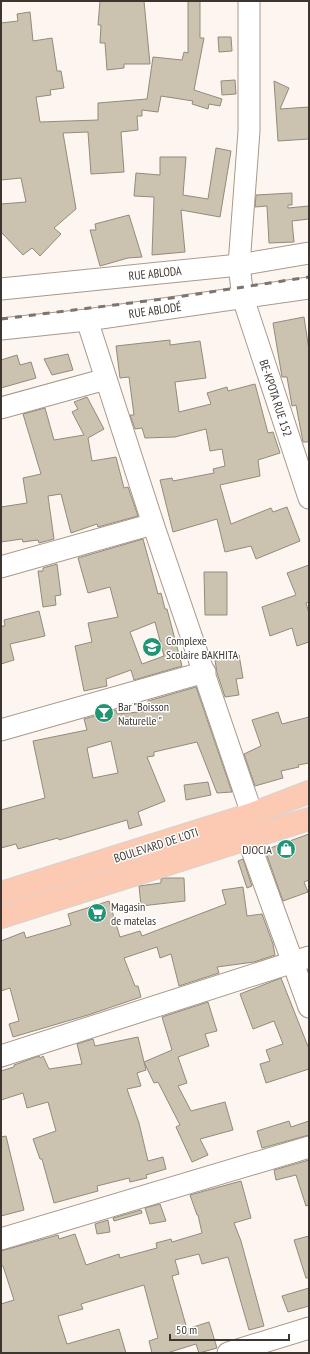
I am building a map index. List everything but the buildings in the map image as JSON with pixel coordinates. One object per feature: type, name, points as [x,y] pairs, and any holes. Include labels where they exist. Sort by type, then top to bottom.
[{"type":"main road","name":"BOULEVARD DE L'OTI","points":[[1,893],[252,814],[309,792]]},
{"type":"main road","name":"BOULEVARD DE L'OTI","points":[[1,918],[309,819]]},
{"type":"street","name":"BE-KPOTA RUE 152","points":[[249,1],[248,131],[239,265],[243,298],[309,498]]},
{"type":"street","name":"RUE ABLODA","points":[[1,289],[239,265],[309,253]]},
{"type":"street","name":"RUE ABLODÉ","points":[[1,329],[87,320],[309,288]]},
{"type":"street","points":[[87,320],[153,524],[205,672],[252,814]]},
{"type":"street","points":[[1,408],[106,379]]},
{"type":"street","points":[[1,567],[153,524]]},
{"type":"street","points":[[1,730],[205,672]]},
{"type":"street","points":[[248,839],[301,960],[309,1007]]},
{"type":"street","points":[[1,1056],[301,960]]},
{"type":"street","points":[[1,1239],[309,1147]]},
{"type":"street","points":[[228,1353],[309,1328]]},
{"type":"railway","points":[[1,319],[171,298],[309,277]]},
{"type":"place","name":"Complexe Scolaire BAKHITA","points":[[152,647]]},
{"type":"place","name":"Bar \"Boisson Naturelle \"","points":[[104,713]]},
{"type":"place","name":"DJOCIA","points":[[286,849]]},
{"type":"place","name":"Magasin de matelas","points":[[97,913]]}]
